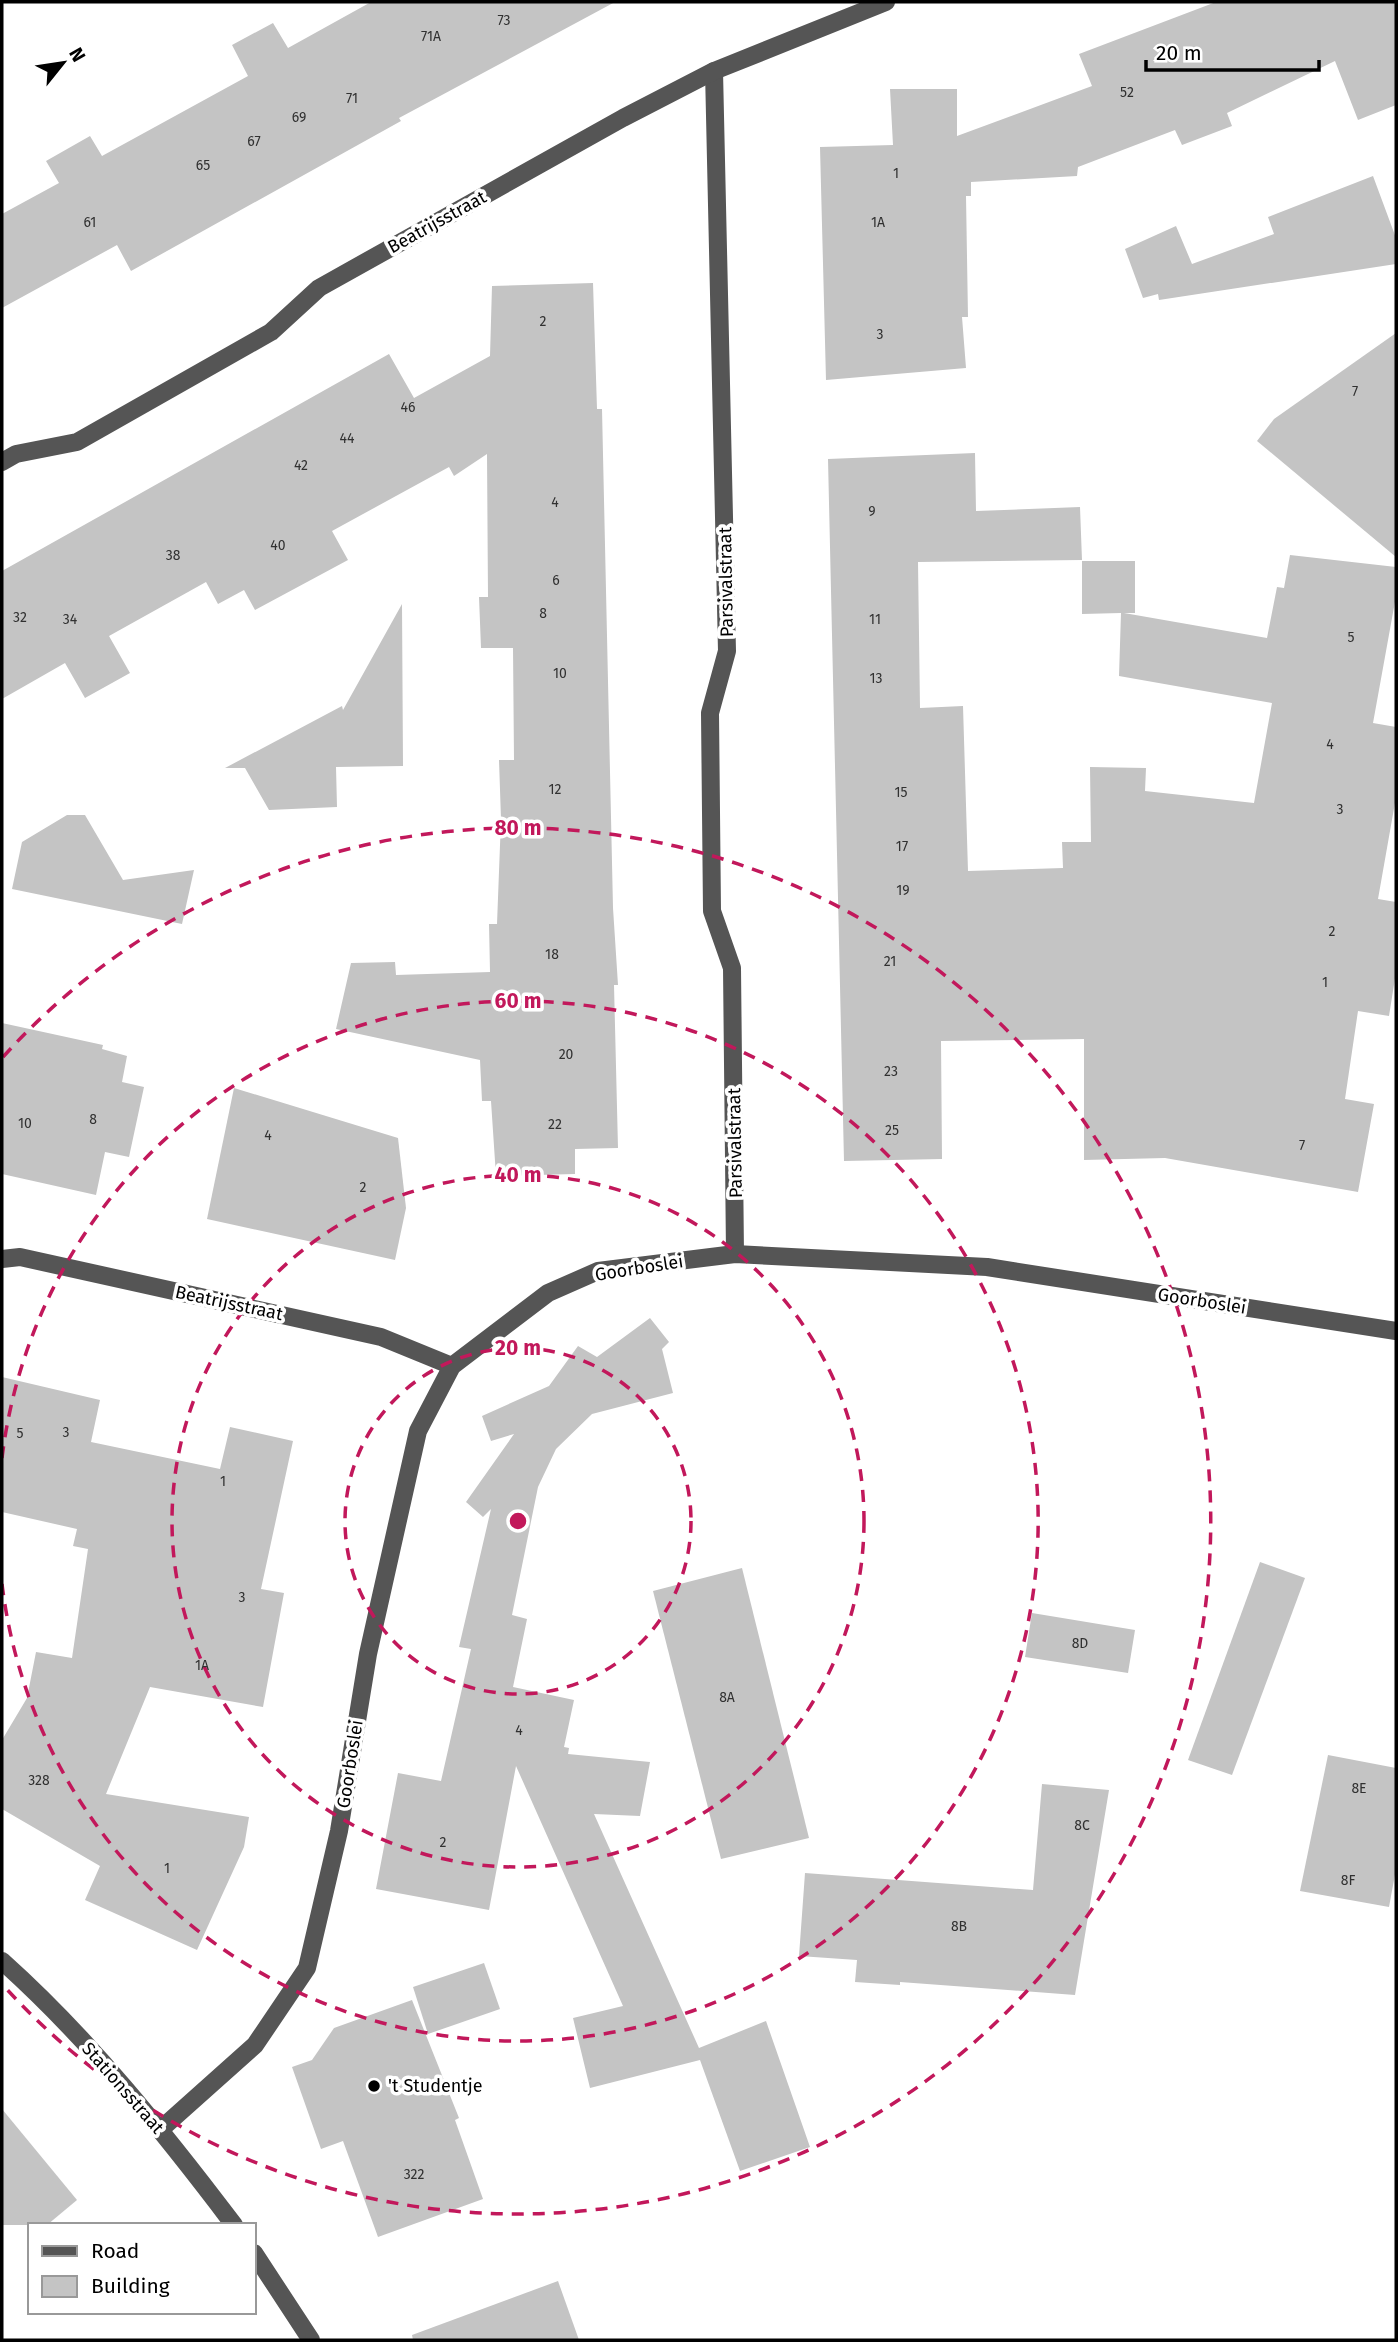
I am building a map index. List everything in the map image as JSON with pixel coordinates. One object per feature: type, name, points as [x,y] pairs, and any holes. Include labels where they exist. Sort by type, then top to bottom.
[{"type":"street","name":"Beatrijsstraat","points":[[2,462],[16,454],[77,442],[271,332],[319,288],[623,118],[714,71],[886,2]]},
{"type":"street","name":"Parsivalstraat","points":[[714,71],[727,651],[710,713],[712,911],[732,968],[735,1254]]},
{"type":"street","name":"Goorboslei","points":[[161,2129],[255,2045],[307,1968],[339,1831],[368,1654],[418,1431],[452,1366],[548,1293],[598,1271],[735,1254],[987,1267],[1396,1331]]},
{"type":"street","name":"Beatrijsstraat","points":[[2,1259],[20,1257],[400,1342],[452,1366]]},
{"type":"street","name":"Stationsstraat","points":[[2,1961],[92,2050],[161,2129],[232,2223]]},
{"type":"street","points":[[256,2256],[311,2340]]},
{"type":"building","points":[[371,2],[615,2],[399,118],[401,121],[131,271],[117,245],[2,308],[2,214],[59,183],[46,161],[90,136],[102,156],[248,76],[232,45],[273,23],[288,48]]},
{"type":"building","points":[[1216,2],[1396,2],[1396,105],[1358,120],[1335,61],[1227,113],[1232,126],[1182,145],[1175,130],[1078,167],[1077,176],[971,182],[971,196],[966,196],[968,317],[962,317],[966,368],[826,380],[820,147],[893,145],[890,89],[957,89],[957,136],[1092,86],[1079,54]]},
{"type":"building","points":[[1373,176],[1396,238],[1396,264],[1159,300],[1158,294],[1143,298],[1125,249],[1176,226],[1192,264],[1274,234],[1268,217]]},
{"type":"building","points":[[593,283],[597,409],[602,409],[613,908],[618,985],[614,985],[618,1148],[575,1149],[575,1174],[496,1176],[491,1101],[482,1101],[480,1060],[336,1029],[351,963],[395,962],[396,975],[490,972],[489,924],[497,924],[501,819],[499,760],[514,760],[513,648],[481,648],[479,597],[488,597],[487,454],[454,476],[449,467],[332,531],[348,560],[255,610],[244,590],[218,604],[206,582],[109,636],[130,673],[85,698],[65,663],[2,699],[2,571],[389,354],[414,398],[490,356],[492,286]]},
{"type":"building","points":[[1396,333],[1396,557],[1257,441],[1274,419]]},
{"type":"building","points":[[975,453],[976,511],[1080,507],[1082,560],[918,562],[920,708],[963,706],[968,871],[1063,868],[1062,842],[1091,842],[1090,767],[1146,768],[1145,791],[1254,803],[1272,703],[1119,676],[1121,613],[1082,614],[1082,561],[1135,561],[1135,613],[1124,613],[1267,638],[1277,587],[1284,588],[1290,555],[1396,567],[1396,596],[1373,723],[1396,727],[1396,797],[1378,899],[1396,902],[1396,972],[1389,1016],[1358,1011],[1345,1099],[1374,1104],[1358,1192],[1165,1158],[1084,1160],[1084,1039],[941,1041],[942,1159],[844,1161],[828,459]]},
{"type":"building","points":[[402,604],[403,766],[336,767],[337,807],[269,810],[245,768],[225,768],[342,706],[343,710]]},
{"type":"building","points":[[67,815],[85,815],[123,880],[194,870],[182,924],[12,889],[22,842]]},
{"type":"building","points":[[2,1023],[103,1045],[102,1049],[127,1056],[122,1082],[144,1087],[129,1157],[105,1152],[96,1195],[2,1174]]},
{"type":"building","points":[[234,1088],[398,1138],[406,1208],[395,1260],[207,1219]]},
{"type":"building","points":[[650,1318],[669,1342],[662,1349],[673,1393],[592,1414],[556,1449],[538,1487],[512,1615],[527,1619],[513,1687],[574,1700],[564,1747],[569,1748],[568,1754],[650,1762],[640,1816],[594,1814],[699,2048],[766,2021],[810,2147],[740,2171],[700,2060],[590,2088],[573,2018],[623,2006],[516,1766],[489,1910],[376,1889],[398,1773],[441,1781],[471,1649],[459,1647],[491,1509],[483,1517],[466,1502],[514,1434],[491,1441],[482,1416],[549,1386],[578,1346],[597,1357]]},
{"type":"building","points":[[2,1377],[100,1400],[91,1442],[220,1469],[230,1427],[293,1441],[261,1589],[284,1593],[263,1707],[150,1687],[106,1794],[249,1817],[244,1847],[197,1950],[85,1900],[100,1866],[2,1809],[2,1740],[27,1698],[36,1652],[72,1658],[88,1549],[73,1546],[77,1529],[2,1512]]},
{"type":"building","points":[[1260,1562],[1305,1578],[1232,1775],[1188,1760]]},
{"type":"building","points":[[742,1568],[809,1838],[721,1859],[653,1591]]},
{"type":"building","points":[[1032,1613],[1135,1630],[1128,1673],[1025,1657]]},
{"type":"building","points":[[1328,1755],[1396,1768],[1396,1869],[1389,1907],[1300,1891]]},
{"type":"building","points":[[1042,1784],[1109,1790],[1075,1995],[900,1982],[900,1985],[855,1982],[857,1960],[799,1956],[805,1873],[1033,1890]]},
{"type":"building","points":[[484,1963],[500,2009],[428,2034],[413,1987]]},
{"type":"building","points":[[412,2000],[459,2118],[455,2120],[483,2199],[378,2237],[343,2141],[321,2149],[292,2067],[312,2060],[334,2028]]},
{"type":"building","points":[[2,2109],[77,2200],[49,2223],[2,2225]]},
{"type":"building","points":[[558,2281],[579,2340],[413,2340],[412,2335]]},
{"type":"place","name":"'t Studentje","points":[[374,2086]]}]
